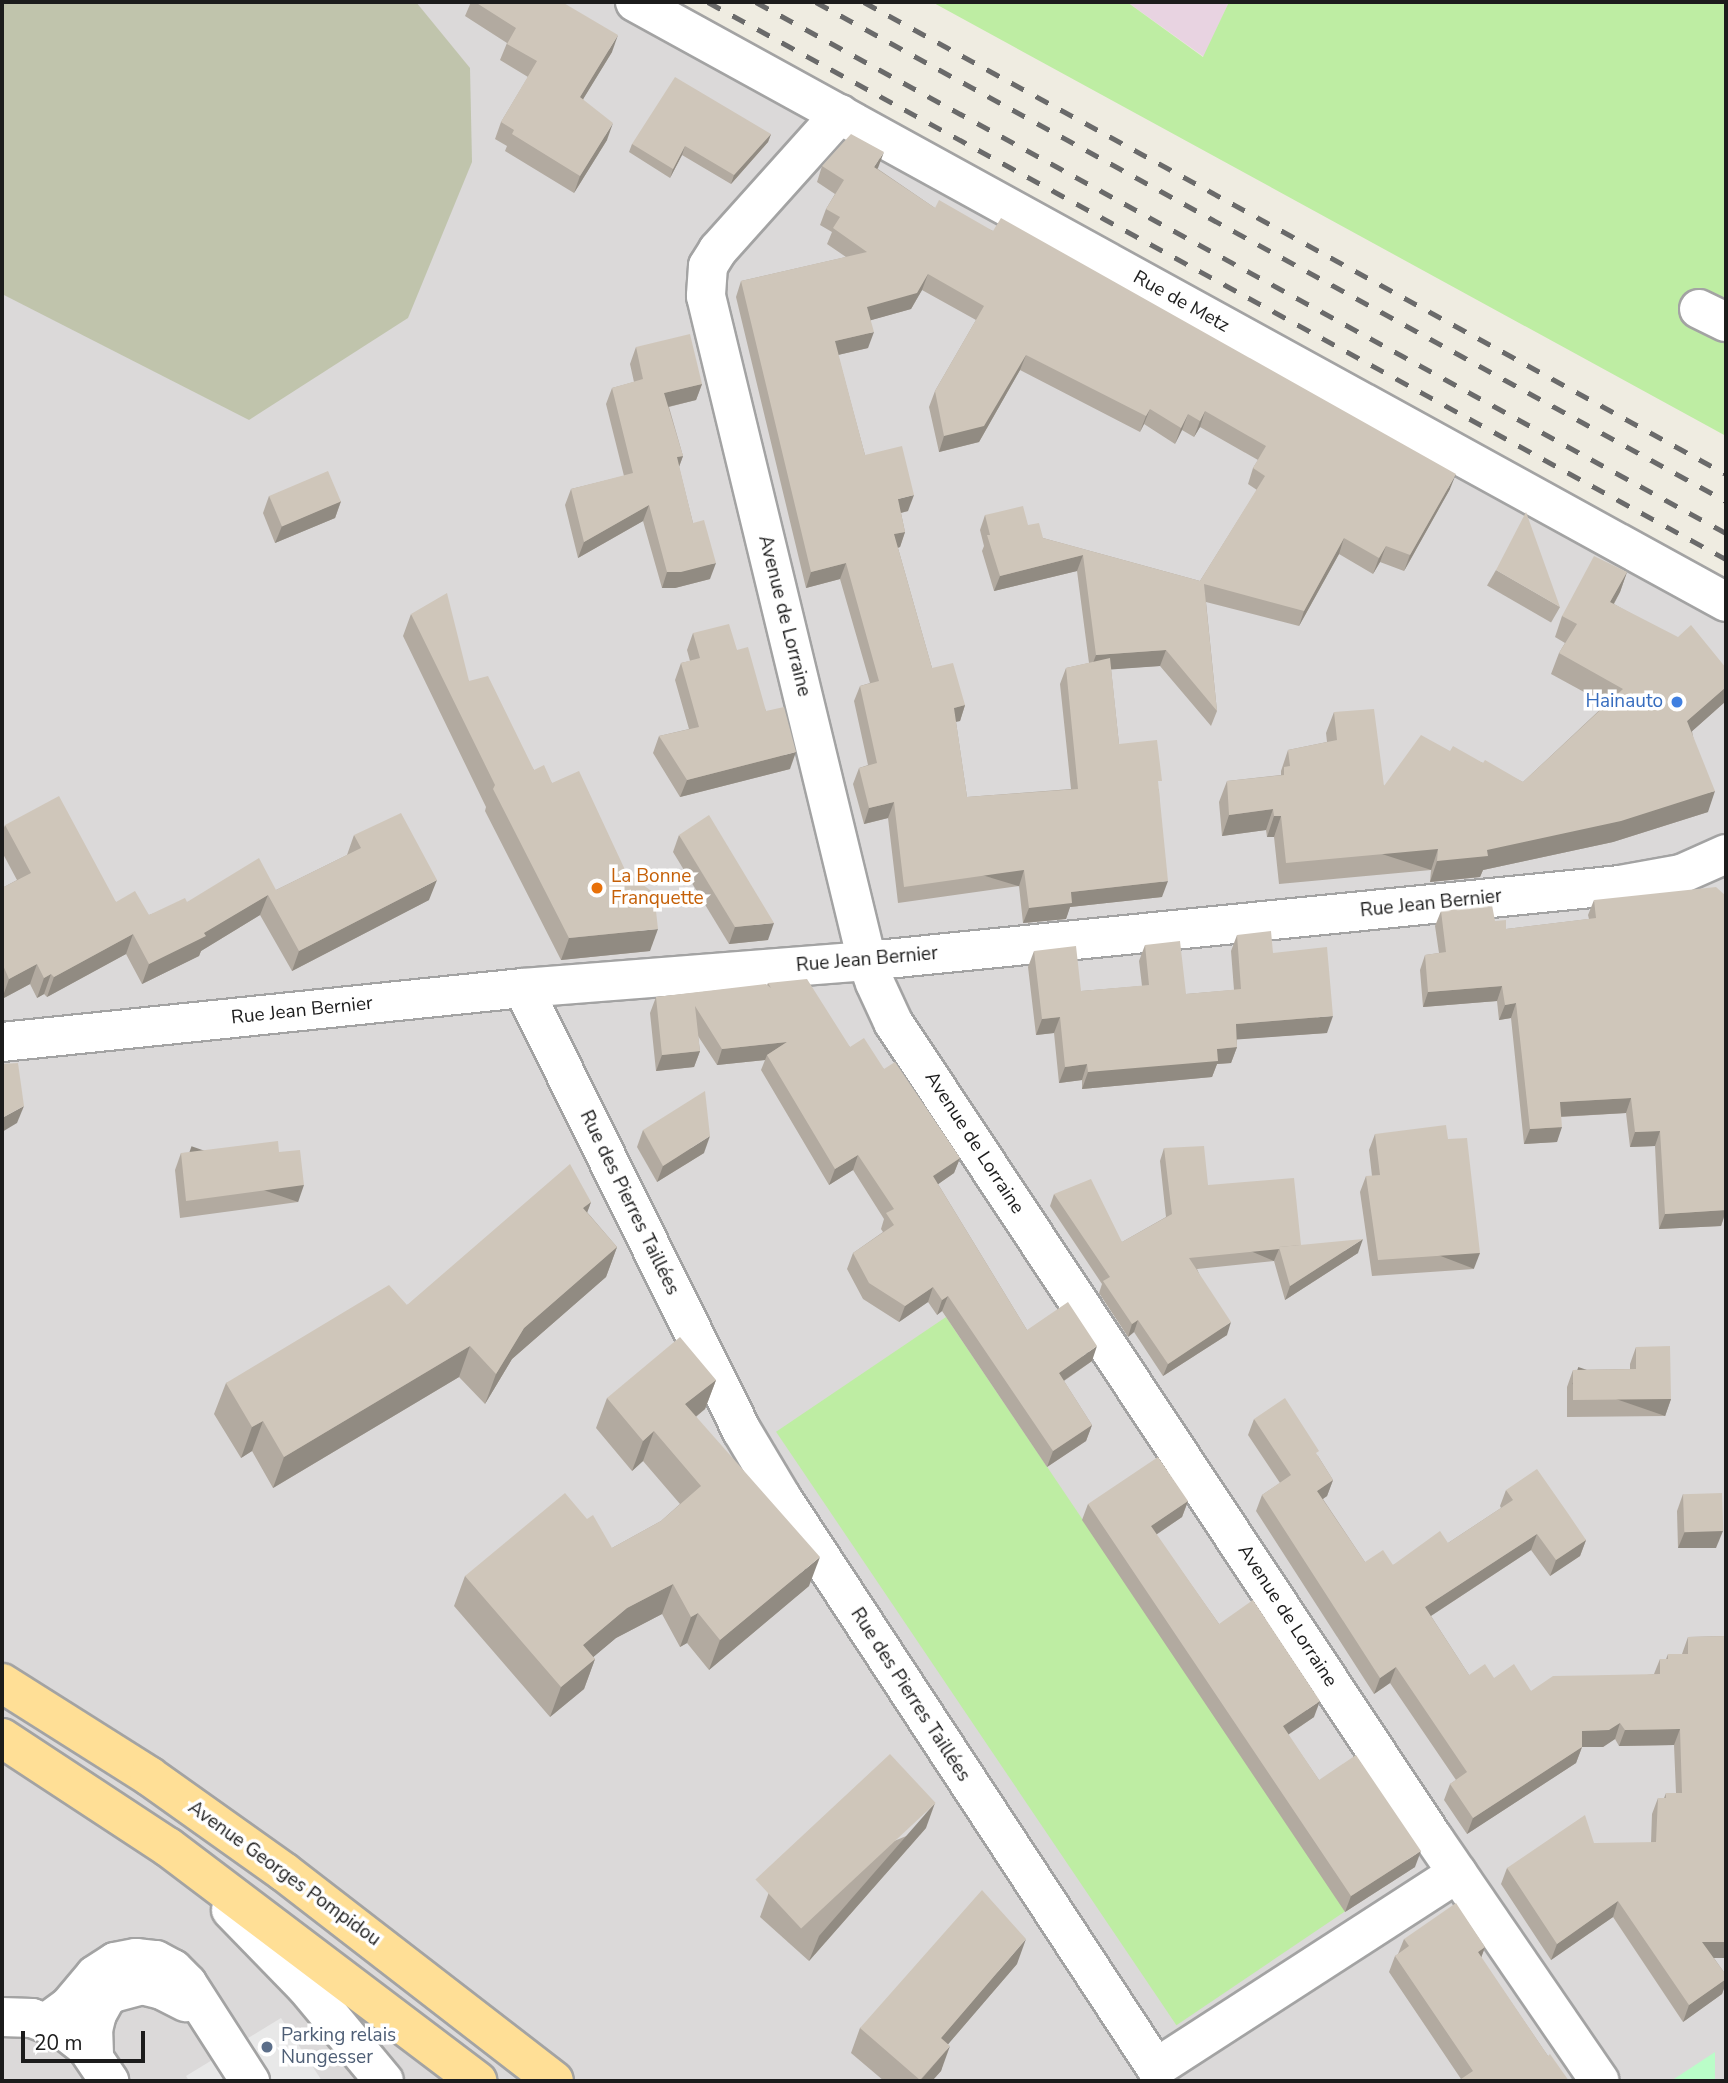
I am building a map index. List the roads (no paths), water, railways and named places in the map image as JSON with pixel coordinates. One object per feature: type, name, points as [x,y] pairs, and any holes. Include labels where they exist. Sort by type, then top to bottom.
[{"type":"main road","name":"Avenue Georges Pompidou","points":[[2,1683],[149,1776],[274,1864],[554,2081]]},
{"type":"main road","points":[[2,1738],[167,1847],[477,2081]]},
{"type":"street","name":"Rue de Metz","points":[[635,2],[1726,602]]},
{"type":"street","name":"Avenue de Lorraine","points":[[840,114],[718,250],[708,266],[706,296],[867,961],[893,1022],[1458,1873],[1600,2081]]},
{"type":"street","name":"Rue Jean Bernier","points":[[2,1042],[523,988],[867,961],[1620,885],[1681,874],[1726,854]]},
{"type":"street","name":"Rue des Pierres Taillées","points":[[523,988],[742,1431],[782,1498],[1156,2068],[1458,1873]]},
{"type":"street","points":[[167,1847],[283,1961],[384,2081]]},
{"type":"street","points":[[27,2019],[69,2006],[95,1975],[114,1962],[136,1958],[156,1961],[173,1969],[187,1983],[209,2022],[250,2081]]},
{"type":"street","points":[[101,2068],[93,2030],[97,2014],[106,1998],[122,1989],[142,1985],[162,1990],[185,2001],[209,2022]]},
{"type":"street","points":[[2,1995],[27,2019],[72,2035],[101,2068]]},
{"type":"railway","points":[[708,2],[1726,559]]},
{"type":"railway","points":[[756,2],[1726,533]]},
{"type":"railway","points":[[816,2],[1726,501]]},
{"type":"railway","points":[[864,2],[1726,474]]},
{"type":"place","name":"Hainauto","points":[[1677,702]]},
{"type":"place","name":"La Bonne Franquette","points":[[597,888]]},
{"type":"place","name":"Parking relais Nungesser","points":[[267,2047]]}]
